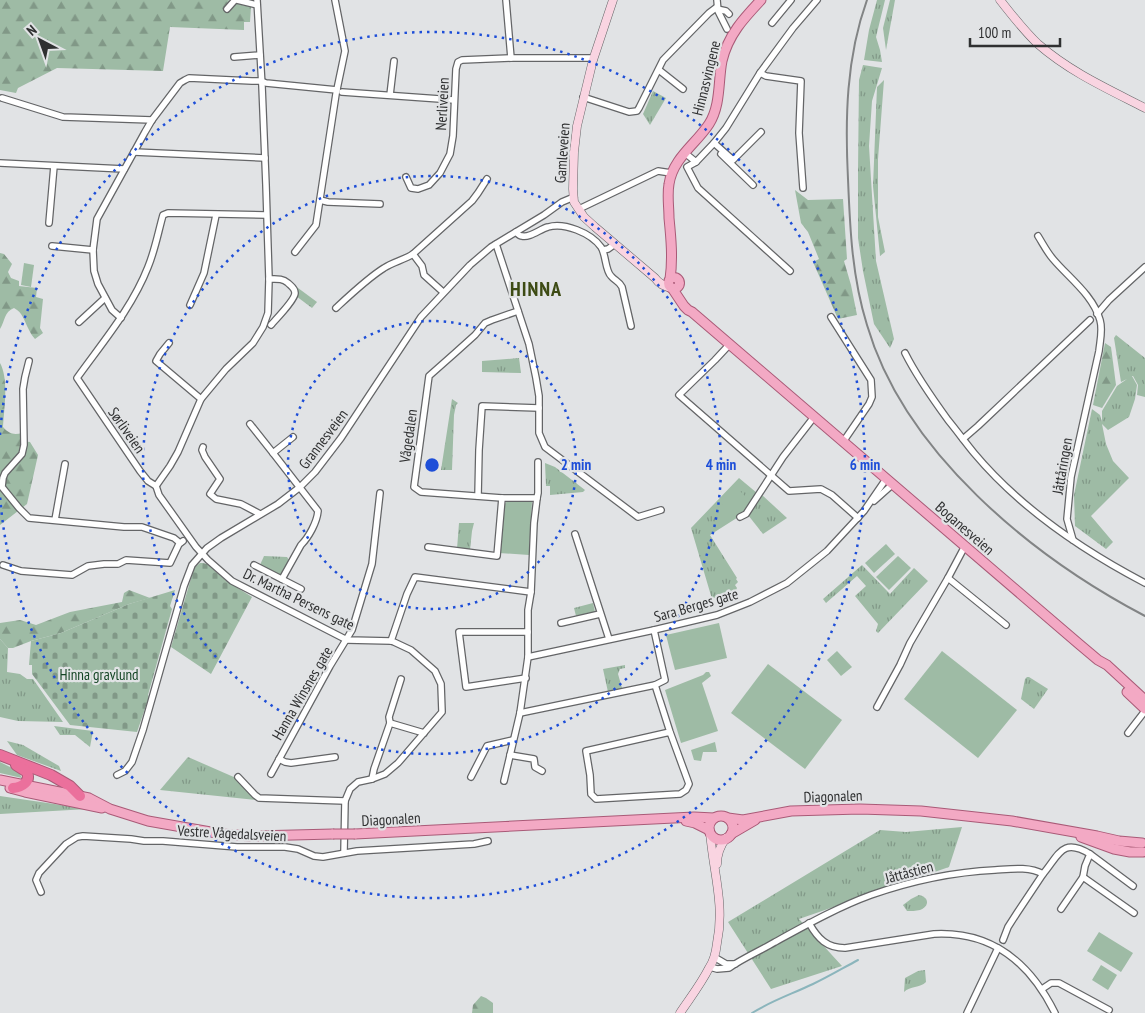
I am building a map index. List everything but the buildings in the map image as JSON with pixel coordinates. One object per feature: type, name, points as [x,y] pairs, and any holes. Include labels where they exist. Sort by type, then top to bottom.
[{"type":"highway","points":[[0,756],[26,772],[28,778],[25,784],[13,788]]},
{"type":"highway","points":[[0,756],[52,775],[70,786],[80,796]]},
{"type":"main road","name":"Hinnasvingene","points":[[673,283],[668,194],[672,173],[685,152],[704,131],[712,117],[717,102],[723,59],[728,42],[737,27],[761,0]]},
{"type":"main road","name":"Boganesveien","points":[[673,283],[692,312],[729,345],[1098,660],[1107,665],[1145,700]]},
{"type":"main road","name":"Boganesveien","points":[[1098,660],[1104,669],[1145,710]]},
{"type":"main road","name":"Diagonalen","points":[[0,780],[89,798],[110,809]]},
{"type":"main road","name":"Diagonalen","points":[[0,786],[110,809],[148,822],[222,834],[250,836],[355,834],[694,817],[714,818]]},
{"type":"main road","name":"Diagonalen","points":[[728,818],[744,820],[791,811],[860,809],[921,811],[1058,828],[1114,849],[1130,852],[1142,847]]},
{"type":"main road","points":[[721,816],[728,818],[733,828],[729,836],[720,840],[716,839],[710,831],[710,824],[714,818],[721,816]]},
{"type":"main road","name":"Diagonalen","points":[[729,836],[762,816]]},
{"type":"main road","name":"Diagonalen","points":[[676,818],[695,823],[710,831]]},
{"type":"street","points":[[156,486],[178,452],[201,399],[226,369],[253,343],[263,327],[268,313],[269,279],[265,158],[261,81],[255,56],[257,3],[236,0],[227,9]]},
{"type":"street","points":[[295,252],[316,225],[340,91],[345,51],[335,0]]},
{"type":"street","points":[[506,0],[511,58]]},
{"type":"street","name":"Gamleveien","points":[[613,0],[593,60],[577,126],[574,152],[574,202],[595,227],[655,278],[673,283]]},
{"type":"street","points":[[772,23],[791,0]]},
{"type":"street","points":[[790,272],[698,188],[687,167],[696,162],[726,128],[760,73],[818,0]]},
{"type":"street","points":[[1000,0],[1024,30],[1053,56],[1085,77],[1145,108]]},
{"type":"street","points":[[717,5],[728,14]]},
{"type":"street","points":[[717,5],[727,29]]},
{"type":"street","points":[[583,97],[629,112],[638,112],[663,60],[717,5]]},
{"type":"street","points":[[234,57],[255,56]]},
{"type":"street","name":"Nerliveien","points":[[406,177],[411,188],[418,190],[430,185],[440,174],[450,154],[458,62],[462,60],[511,58],[590,58],[593,60]]},
{"type":"street","points":[[390,95],[394,61]]},
{"type":"street","points":[[659,70],[683,89]]},
{"type":"street","points":[[760,73],[766,76],[801,81],[799,132],[803,188]]},
{"type":"street","points":[[266,215],[168,213],[163,215],[148,267],[121,318],[112,310],[98,284],[94,271],[93,250],[97,220],[152,120],[180,83],[185,80],[195,78],[261,81],[340,91],[454,100]]},
{"type":"street","points":[[2,98],[63,117],[152,120]]},
{"type":"street","points":[[713,144],[733,160],[761,132]]},
{"type":"street","points":[[713,144],[754,185]]},
{"type":"street","points":[[134,152],[265,158]]},
{"type":"street","points":[[685,152],[696,162]]},
{"type":"street","points":[[0,163],[124,169]]},
{"type":"street","points":[[49,224],[54,166]]},
{"type":"street","points":[[579,209],[658,171],[672,173]]},
{"type":"street","points":[[336,308],[379,271],[412,254],[472,201],[486,178]]},
{"type":"street","name":"Grannesveien","points":[[117,775],[124,772],[132,762],[144,730],[184,586],[192,565],[201,553],[221,538],[278,504],[300,487],[318,468],[341,438],[421,316],[476,259],[562,202],[574,197]]},
{"type":"street","points":[[320,200],[380,204]]},
{"type":"street","points":[[190,305],[204,273],[216,215]]},
{"type":"street","points":[[516,232],[524,236],[551,226],[560,226],[585,234],[596,242],[603,250],[610,276],[619,282],[622,287],[631,326]]},
{"type":"street","points":[[1038,236],[1046,250],[1084,292],[1097,314],[1145,267]]},
{"type":"street","points":[[496,244],[533,361],[539,396],[539,433],[545,447],[638,517],[661,510]]},
{"type":"street","points":[[603,250],[615,244]]},
{"type":"street","points":[[52,246],[93,250]]},
{"type":"street","points":[[412,254],[422,266],[424,275],[443,292]]},
{"type":"street","points":[[269,279],[278,278],[284,280],[295,290],[292,300],[270,325]]},
{"type":"street","points":[[79,322],[105,298]]},
{"type":"street","points":[[273,309],[279,315]]},
{"type":"street","name":"Vågedalen","points":[[518,311],[485,323],[476,335],[431,374],[414,487],[421,492],[502,498],[536,498]]},
{"type":"street","name":"Jåttåringen","points":[[1073,540],[1067,519],[1071,477],[1101,336],[1100,319],[1097,314]]},
{"type":"street","points":[[831,317],[871,380],[872,397],[869,404],[843,442]]},
{"type":"street","name":"Sørliveien","points":[[121,318],[76,378],[140,472],[148,481],[156,486],[159,495],[188,538],[201,553]]},
{"type":"street","points":[[963,439],[1090,320]]},
{"type":"street","points":[[170,343],[156,361],[201,399]]},
{"type":"street","points":[[729,345],[679,395],[790,491],[821,489],[832,495],[858,518]]},
{"type":"street","points":[[905,353],[923,384],[963,439],[1002,482],[1043,519],[1116,568],[1145,583]]},
{"type":"street","points":[[29,361],[23,389],[24,445],[22,454],[5,473],[2,487],[19,508],[29,518],[142,527],[174,538],[180,543]]},
{"type":"street","points":[[478,496],[482,406],[539,408]]},
{"type":"street","points":[[740,517],[746,514],[783,457],[814,417]]},
{"type":"street","points":[[250,424],[318,511],[318,517],[282,579]]},
{"type":"street","points":[[274,453],[293,437]]},
{"type":"street","points":[[203,447],[202,450],[205,456],[220,479],[210,494],[216,499],[241,504],[260,514]]},
{"type":"street","points":[[504,781],[526,678],[528,610],[536,498],[538,493],[538,462]]},
{"type":"street","points":[[55,520],[65,464]]},
{"type":"street","name":"Sara Berges gate","points":[[528,657],[654,630],[725,612],[750,602],[787,583],[827,551],[890,481]]},
{"type":"street","name":"Hanna Winsnes gate","points":[[271,774],[330,666],[352,630],[372,564],[380,493]]},
{"type":"street","points":[[428,547],[497,556],[502,498]]},
{"type":"street","points":[[575,534],[609,639]]},
{"type":"street","points":[[3,565],[21,571],[72,575],[88,566],[118,564],[126,560],[170,563],[180,543],[188,538]]},
{"type":"street","points":[[877,707],[910,643],[965,546]]},
{"type":"street","name":"Dr. Martha Persens gate","points":[[201,553],[232,581],[347,640],[394,642],[411,650],[435,671],[441,684],[442,712],[398,763],[385,774],[372,780],[358,782],[346,796],[345,801]]},
{"type":"street","points":[[254,565],[301,589]]},
{"type":"street","points":[[391,641],[407,594],[415,577],[530,592]]},
{"type":"street","points":[[948,578],[1006,625]]},
{"type":"street","points":[[561,623],[600,614]]},
{"type":"street","points":[[520,713],[655,684],[665,680],[654,630]]},
{"type":"street","points":[[526,678],[466,687],[459,632],[528,632]]},
{"type":"street","points":[[372,780],[390,723],[389,717],[401,679]]},
{"type":"street","points":[[655,684],[670,732],[690,784],[680,794],[596,799],[591,794],[586,751],[670,732]]},
{"type":"street","points":[[1128,733],[1145,710]]},
{"type":"street","points":[[390,723],[424,733]]},
{"type":"street","points":[[471,777],[487,746],[513,740]]},
{"type":"street","points":[[510,755],[534,759],[535,767],[542,771]]},
{"type":"street","name":"Hanna Winsnes gate","points":[[279,759],[291,763],[335,757]]},
{"type":"street","points":[[238,777],[259,798],[345,801],[344,852]]},
{"type":"street","points":[[680,1013],[710,967],[718,939],[720,914],[717,876],[710,831]]},
{"type":"street","name":"Vestre Vågedalsveien","points":[[41,892],[36,880],[39,873],[66,844],[77,837],[83,836],[144,841],[285,847],[323,857],[364,850],[474,844],[488,841]]},
{"type":"street","points":[[717,876],[717,858],[721,845],[729,836]]},
{"type":"street","points":[[1003,940],[1008,927],[1043,874],[1066,847],[1080,848],[1133,886]]},
{"type":"street","points":[[1061,909],[1083,877],[1090,854]]},
{"type":"street","name":"Jåttåstien","points":[[710,967],[717,969],[729,968],[809,923],[849,904],[871,895],[929,878],[962,872],[1007,869],[1034,870],[1043,874]]},
{"type":"street","points":[[1083,877],[1134,913]]},
{"type":"street","points":[[809,923],[820,940],[832,947],[839,948],[944,933],[973,937],[998,948],[1021,964],[1042,989],[1055,1013]]},
{"type":"street","points":[[968,1013],[998,948]]},
{"type":"street","points":[[714,957],[726,964],[735,964]]},
{"type":"street","points":[[1042,989],[1051,983],[1059,983],[1109,1010]]},
{"type":"green space","points":[[0,0],[228,0],[251,7],[250,22],[244,22],[244,30],[170,27],[163,71],[57,68],[18,88],[16,93],[0,90]]},
{"type":"green space","points":[[877,0],[885,0],[876,37],[882,62],[864,60]]},
{"type":"green space","points":[[890,0],[895,0],[886,50],[883,28]]},
{"type":"green space","points":[[863,65],[882,68],[872,101],[869,146],[876,261],[894,339],[890,348],[874,324],[858,238],[859,80]]},
{"type":"green space","points":[[884,80],[878,159],[878,217],[885,252],[880,256],[873,186],[877,87]]},
{"type":"green space","points":[[653,91],[666,98],[650,125],[643,114]]},
{"type":"green space","points":[[795,190],[808,200],[843,199],[847,259],[844,261],[857,315],[838,319],[813,262],[819,259],[808,232],[801,223]]},
{"type":"green space","points":[[0,253],[4,254],[12,264],[8,272],[11,278],[19,281],[19,286],[37,288],[36,297],[43,299],[40,328],[43,333],[35,339],[21,314],[14,308],[6,314],[0,329]]},
{"type":"green space","points":[[24,263],[34,265],[31,287],[21,285]]},
{"type":"green space","points":[[294,285],[317,302],[312,308],[296,296]]},
{"type":"green space","points":[[1116,335],[1145,358],[1145,397],[1137,395],[1138,385],[1132,376],[1137,385],[1129,417],[1108,430],[1102,424],[1106,444],[1113,461],[1129,478],[1091,516],[1113,542],[1106,549],[1075,526],[1074,495],[1092,409],[1100,415],[1102,422],[1102,411],[1117,386],[1127,379],[1121,382],[1114,338]]},
{"type":"green space","points":[[1105,343],[1111,347],[1116,385],[1102,408],[1093,405]]},
{"type":"green space","points":[[519,358],[521,373],[482,372],[482,361]]},
{"type":"green space","points":[[0,363],[5,386],[3,427],[12,433],[22,433],[22,441],[30,442],[38,455],[27,504],[0,525]]},
{"type":"green space","points":[[452,399],[458,403],[454,415],[452,470],[441,470]]},
{"type":"green space","points":[[545,463],[555,467],[585,490],[583,492],[550,495],[550,486],[546,486]]},
{"type":"green space","points":[[739,478],[757,493],[743,514],[710,535],[737,578],[738,582],[735,585],[737,588],[712,599],[691,528]]},
{"type":"green space","points":[[738,489],[749,500],[727,522],[716,511]]},
{"type":"green space","points":[[761,494],[787,518],[763,534],[748,515]]},
{"type":"green space","points":[[508,500],[532,502],[529,555],[499,553],[504,505]]},
{"type":"green space","points":[[459,523],[474,523],[470,550],[457,549]]},
{"type":"green space","points":[[886,544],[895,554],[874,573],[865,563]]},
{"type":"green space","points":[[264,556],[287,557],[289,562],[282,574],[279,574],[260,565]]},
{"type":"green space","points":[[898,556],[911,568],[889,590],[876,577]]},
{"type":"green space","name":"Hinna gravlund","points":[[200,563],[207,564],[225,580],[252,597],[211,674],[171,647],[194,568]]},
{"type":"green space","points":[[862,565],[890,594],[914,568],[928,581],[878,633],[876,631],[878,624],[855,596],[866,586],[857,576],[826,603],[823,599]]},
{"type":"green space","points":[[129,590],[150,598],[129,604],[61,633],[13,648],[8,648],[0,639],[0,623],[20,620],[36,625],[70,612],[122,602],[124,593]]},
{"type":"green space","name":"Hinna gravlund","points":[[175,590],[170,606],[172,609],[149,697],[137,732],[70,725],[32,674],[32,665],[29,665],[31,641],[61,633],[129,604]]},
{"type":"green space","points":[[593,603],[595,612],[576,616],[574,608]]},
{"type":"green space","points":[[719,623],[727,658],[675,670],[666,635]]},
{"type":"green space","points":[[0,639],[8,648],[7,672],[20,674],[27,679],[33,679],[63,722],[18,721],[0,717]]},
{"type":"green space","points":[[837,651],[852,667],[841,676],[827,660]]},
{"type":"green space","points":[[942,651],[1017,710],[978,758],[904,699]]},
{"type":"green space","points":[[768,664],[842,720],[805,769],[731,713]]},
{"type":"green space","points":[[625,665],[625,668],[620,669],[618,674],[622,688],[608,692],[603,669]]},
{"type":"green space","points":[[709,672],[711,676],[702,683],[718,731],[681,743],[665,690],[703,675]]},
{"type":"green space","points":[[1027,677],[1048,689],[1034,709],[1021,699]]},
{"type":"green space","points":[[54,726],[93,731],[90,747],[75,735],[60,735]]},
{"type":"green space","points":[[7,741],[23,745],[59,766],[61,771],[17,755]]},
{"type":"green space","points":[[715,742],[717,752],[703,752],[701,761],[694,760],[691,750]]},
{"type":"green space","points":[[188,757],[236,778],[257,800],[160,790]]},
{"type":"green space","points":[[0,762],[18,771],[22,778],[0,773]]},
{"type":"green space","points":[[0,796],[88,809],[0,814]]},
{"type":"green space","points":[[962,827],[949,867],[799,919],[842,966],[771,989],[728,922],[880,830],[906,832]]},
{"type":"green space","points":[[919,895],[925,898],[927,904],[920,910],[907,911],[903,905]]},
{"type":"green space","points":[[1099,932],[1133,953],[1121,972],[1087,951]]},
{"type":"green space","points":[[1101,965],[1117,975],[1108,990],[1092,980]]},
{"type":"green space","points":[[925,970],[926,982],[904,992],[905,978],[918,971]]},
{"type":"green space","points":[[481,996],[493,1003],[493,1013],[472,1013],[473,1005]]},
{"type":"waterway","points":[[752,1013],[858,960]]},
{"type":"railway","points":[[867,0],[855,44],[848,89],[849,198],[851,235],[858,289],[867,325],[885,372],[910,416],[941,457],[977,496],[1017,531],[1059,563],[1145,616]]},
{"type":"district","name":"HINNA","points":[[536,289]]}]
